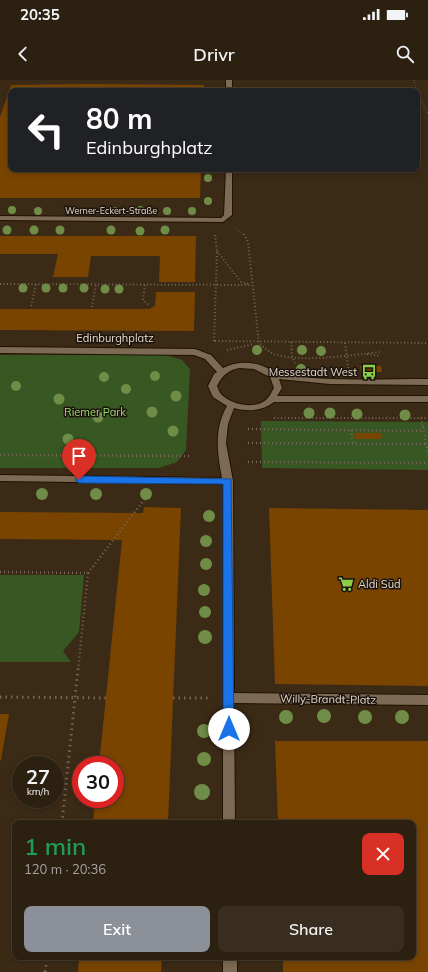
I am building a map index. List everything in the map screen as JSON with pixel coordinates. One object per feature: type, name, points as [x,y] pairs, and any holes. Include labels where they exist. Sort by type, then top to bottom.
[{"type":"street","points":[[223,220],[228,215],[229,172]]},
{"type":"street","name":"Werner-Eckert-Straße","points":[[0,218],[223,220]]},
{"type":"street","name":"Edinburghplatz","points":[[0,350],[195,352],[208,357],[222,372]]},
{"type":"street","points":[[428,382],[330,381],[274,376],[260,368],[251,366],[234,366],[222,372],[214,379],[213,388],[217,397],[231,406],[258,406],[273,399],[428,399]]},
{"type":"street","points":[[273,399],[278,388],[274,376]]},
{"type":"street","points":[[229,820],[228,481],[221,454],[222,428],[231,406]]},
{"type":"street","points":[[0,478],[228,481]]},
{"type":"street","name":"Willy-Brandt-Platz","points":[[228,698],[428,700]]},
{"type":"street","points":[[230,960],[230,972]]},
{"type":"path","points":[[420,98],[428,114]]},
{"type":"path","points":[[223,220],[243,233],[248,242],[251,285],[259,343],[274,354],[292,356],[347,356],[380,352]]},
{"type":"path","points":[[214,341],[217,285],[217,251],[215,234]]},
{"type":"path","points":[[217,251],[242,282],[251,285]]},
{"type":"path","points":[[0,284],[251,285]]},
{"type":"path","points":[[31,306],[36,284]]},
{"type":"path","points":[[92,307],[96,284]]},
{"type":"path","points":[[145,284],[143,300],[149,306]]},
{"type":"path","points":[[207,341],[259,343],[428,343]]},
{"type":"path","points":[[227,350],[259,343]]},
{"type":"path","points":[[345,343],[349,370]]},
{"type":"path","points":[[364,354],[380,356]]},
{"type":"path","points":[[270,418],[428,418]]},
{"type":"path","points":[[421,418],[428,454]]},
{"type":"path","points":[[248,429],[423,431]]},
{"type":"path","points":[[351,430],[353,444]]},
{"type":"path","points":[[248,443],[426,444]]},
{"type":"path","points":[[0,455],[191,456]]},
{"type":"path","points":[[248,462],[428,463]]},
{"type":"path","points":[[62,820],[88,573],[158,481]]},
{"type":"path","points":[[0,572],[88,573]]},
{"type":"path","points":[[0,697],[106,698]]},
{"type":"path","points":[[173,698],[228,698]]},
{"type":"path","points":[[45,972],[47,960]]},
{"type":"green space","name":"Riemer Park","points":[[0,355],[166,355],[182,360],[190,369],[186,450],[177,462],[159,468],[0,468]]},
{"type":"green space","points":[[261,421],[428,422],[428,470],[262,468]]},
{"type":"green space","points":[[0,575],[84,575],[79,632],[63,651],[71,662],[0,662]]},
{"type":"building","points":[[11,85],[204,85],[204,88],[10,88]]},
{"type":"building","points":[[8,94],[8,172],[201,172],[200,198],[0,198],[0,117]]},
{"type":"building","points":[[0,236],[196,236],[195,282],[159,282],[160,256],[91,256],[88,277],[53,277],[58,254],[0,254]]},
{"type":"building","points":[[156,292],[195,292],[194,331],[0,330],[0,309],[149,309],[155,306]]},
{"type":"building","points":[[360,366],[381,366],[382,372],[361,372]]},
{"type":"building","points":[[354,433],[381,433],[382,439],[355,439]]},
{"type":"building","points":[[144,507],[181,508],[168,820],[93,820],[94,808],[124,808],[124,756],[100,756],[122,540],[0,539],[0,512],[143,513]]},
{"type":"building","points":[[269,508],[428,510],[428,686],[275,684]]},
{"type":"building","points":[[0,714],[9,714],[1,760],[0,760]]},
{"type":"building","points":[[275,741],[428,741],[428,972],[283,972],[283,960],[416,960],[416,820],[278,820]]},
{"type":"building","points":[[79,960],[162,960],[161,972],[78,972]]},
{"type":"place","name":"Messestadt West","points":[[369,372]]},
{"type":"place","name":"Aldi Süd","points":[[346,584]]},
{"type":"route","points":[[79,480],[228,481],[229,729]]}]
